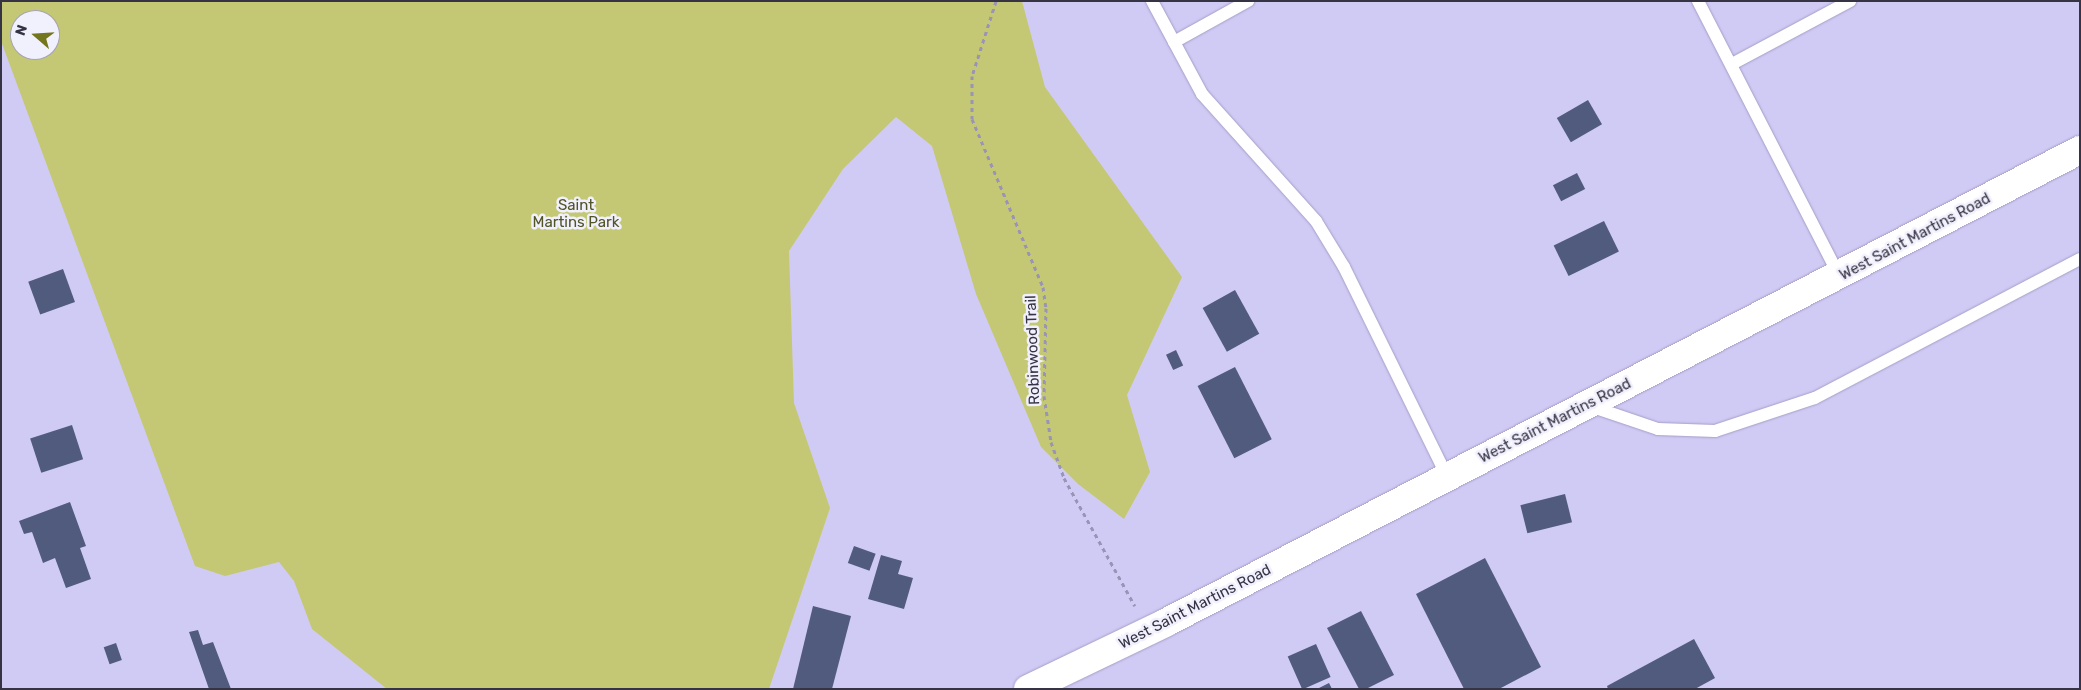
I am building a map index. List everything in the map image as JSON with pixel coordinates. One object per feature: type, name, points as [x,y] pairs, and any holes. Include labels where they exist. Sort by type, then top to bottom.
[{"type":"street","name":"West Saint Martins Road","points":[[1028,689],[1149,631],[1585,405],[1840,277],[2080,150]]},
{"type":"lane","points":[[1152,1],[1202,94],[1221,119],[1252,147],[1316,221],[1344,267],[1447,476]]},
{"type":"lane","points":[[1174,42],[1248,1]]},
{"type":"lane","points":[[1698,1],[1840,277]]},
{"type":"lane","points":[[1732,64],[1850,1]]},
{"type":"lane","points":[[1585,405],[1658,429],[1715,431],[1815,398],[2080,259]]},
{"type":"path","name":"Robinwood Trail","points":[[996,1],[972,76],[972,119],[1042,287],[1046,308],[1044,396],[1051,442],[1064,478],[1149,631]]},
{"type":"green space","name":"Saint Martins Park","points":[[1,1],[1022,1],[1045,87],[1182,277],[1127,395],[1150,472],[1124,519],[1078,484],[1041,447],[976,294],[932,146],[896,117],[843,169],[789,251],[794,403],[830,508],[769,689],[387,689],[312,629],[294,581],[279,562],[225,576],[195,566],[1,41]]},
{"type":"building","points":[[1588,100],[1602,124],[1571,142],[1557,118]]},
{"type":"building","points":[[1577,173],[1585,189],[1561,201],[1553,185]]},
{"type":"building","points":[[1604,221],[1619,252],[1569,276],[1554,246]]},
{"type":"building","points":[[63,269],[75,302],[40,315],[28,282]]},
{"type":"building","points":[[1235,290],[1259,334],[1227,352],[1203,308]]},
{"type":"building","points":[[1176,350],[1183,365],[1173,370],[1166,355]]},
{"type":"building","points":[[1235,367],[1272,439],[1234,458],[1198,386]]},
{"type":"building","points":[[72,425],[83,459],[41,473],[30,439]]},
{"type":"building","points":[[1565,494],[1572,522],[1527,533],[1520,505]]},
{"type":"building","points":[[70,502],[86,546],[80,548],[91,579],[66,588],[55,558],[43,563],[32,532],[24,534],[19,521]]},
{"type":"building","points":[[854,546],[876,554],[869,571],[848,563]]},
{"type":"building","points":[[881,555],[902,561],[898,574],[913,578],[904,609],[868,599]]},
{"type":"building","points":[[1485,558],[1541,667],[1499,689],[1464,689],[1416,594]]},
{"type":"building","points":[[813,606],[851,616],[832,689],[793,689]]},
{"type":"building","points":[[1361,611],[1394,675],[1366,689],[1359,689],[1327,628]]},
{"type":"building","points":[[198,630],[203,645],[213,642],[231,689],[209,689],[189,632]]},
{"type":"building","points":[[1694,639],[1715,678],[1695,689],[1608,689],[1607,686]]},
{"type":"building","points":[[116,643],[122,660],[110,664],[104,647]]},
{"type":"building","points":[[1316,644],[1331,677],[1302,689],[1288,657]]},
{"type":"building","points":[[1329,683],[1332,689],[1317,689]]}]
